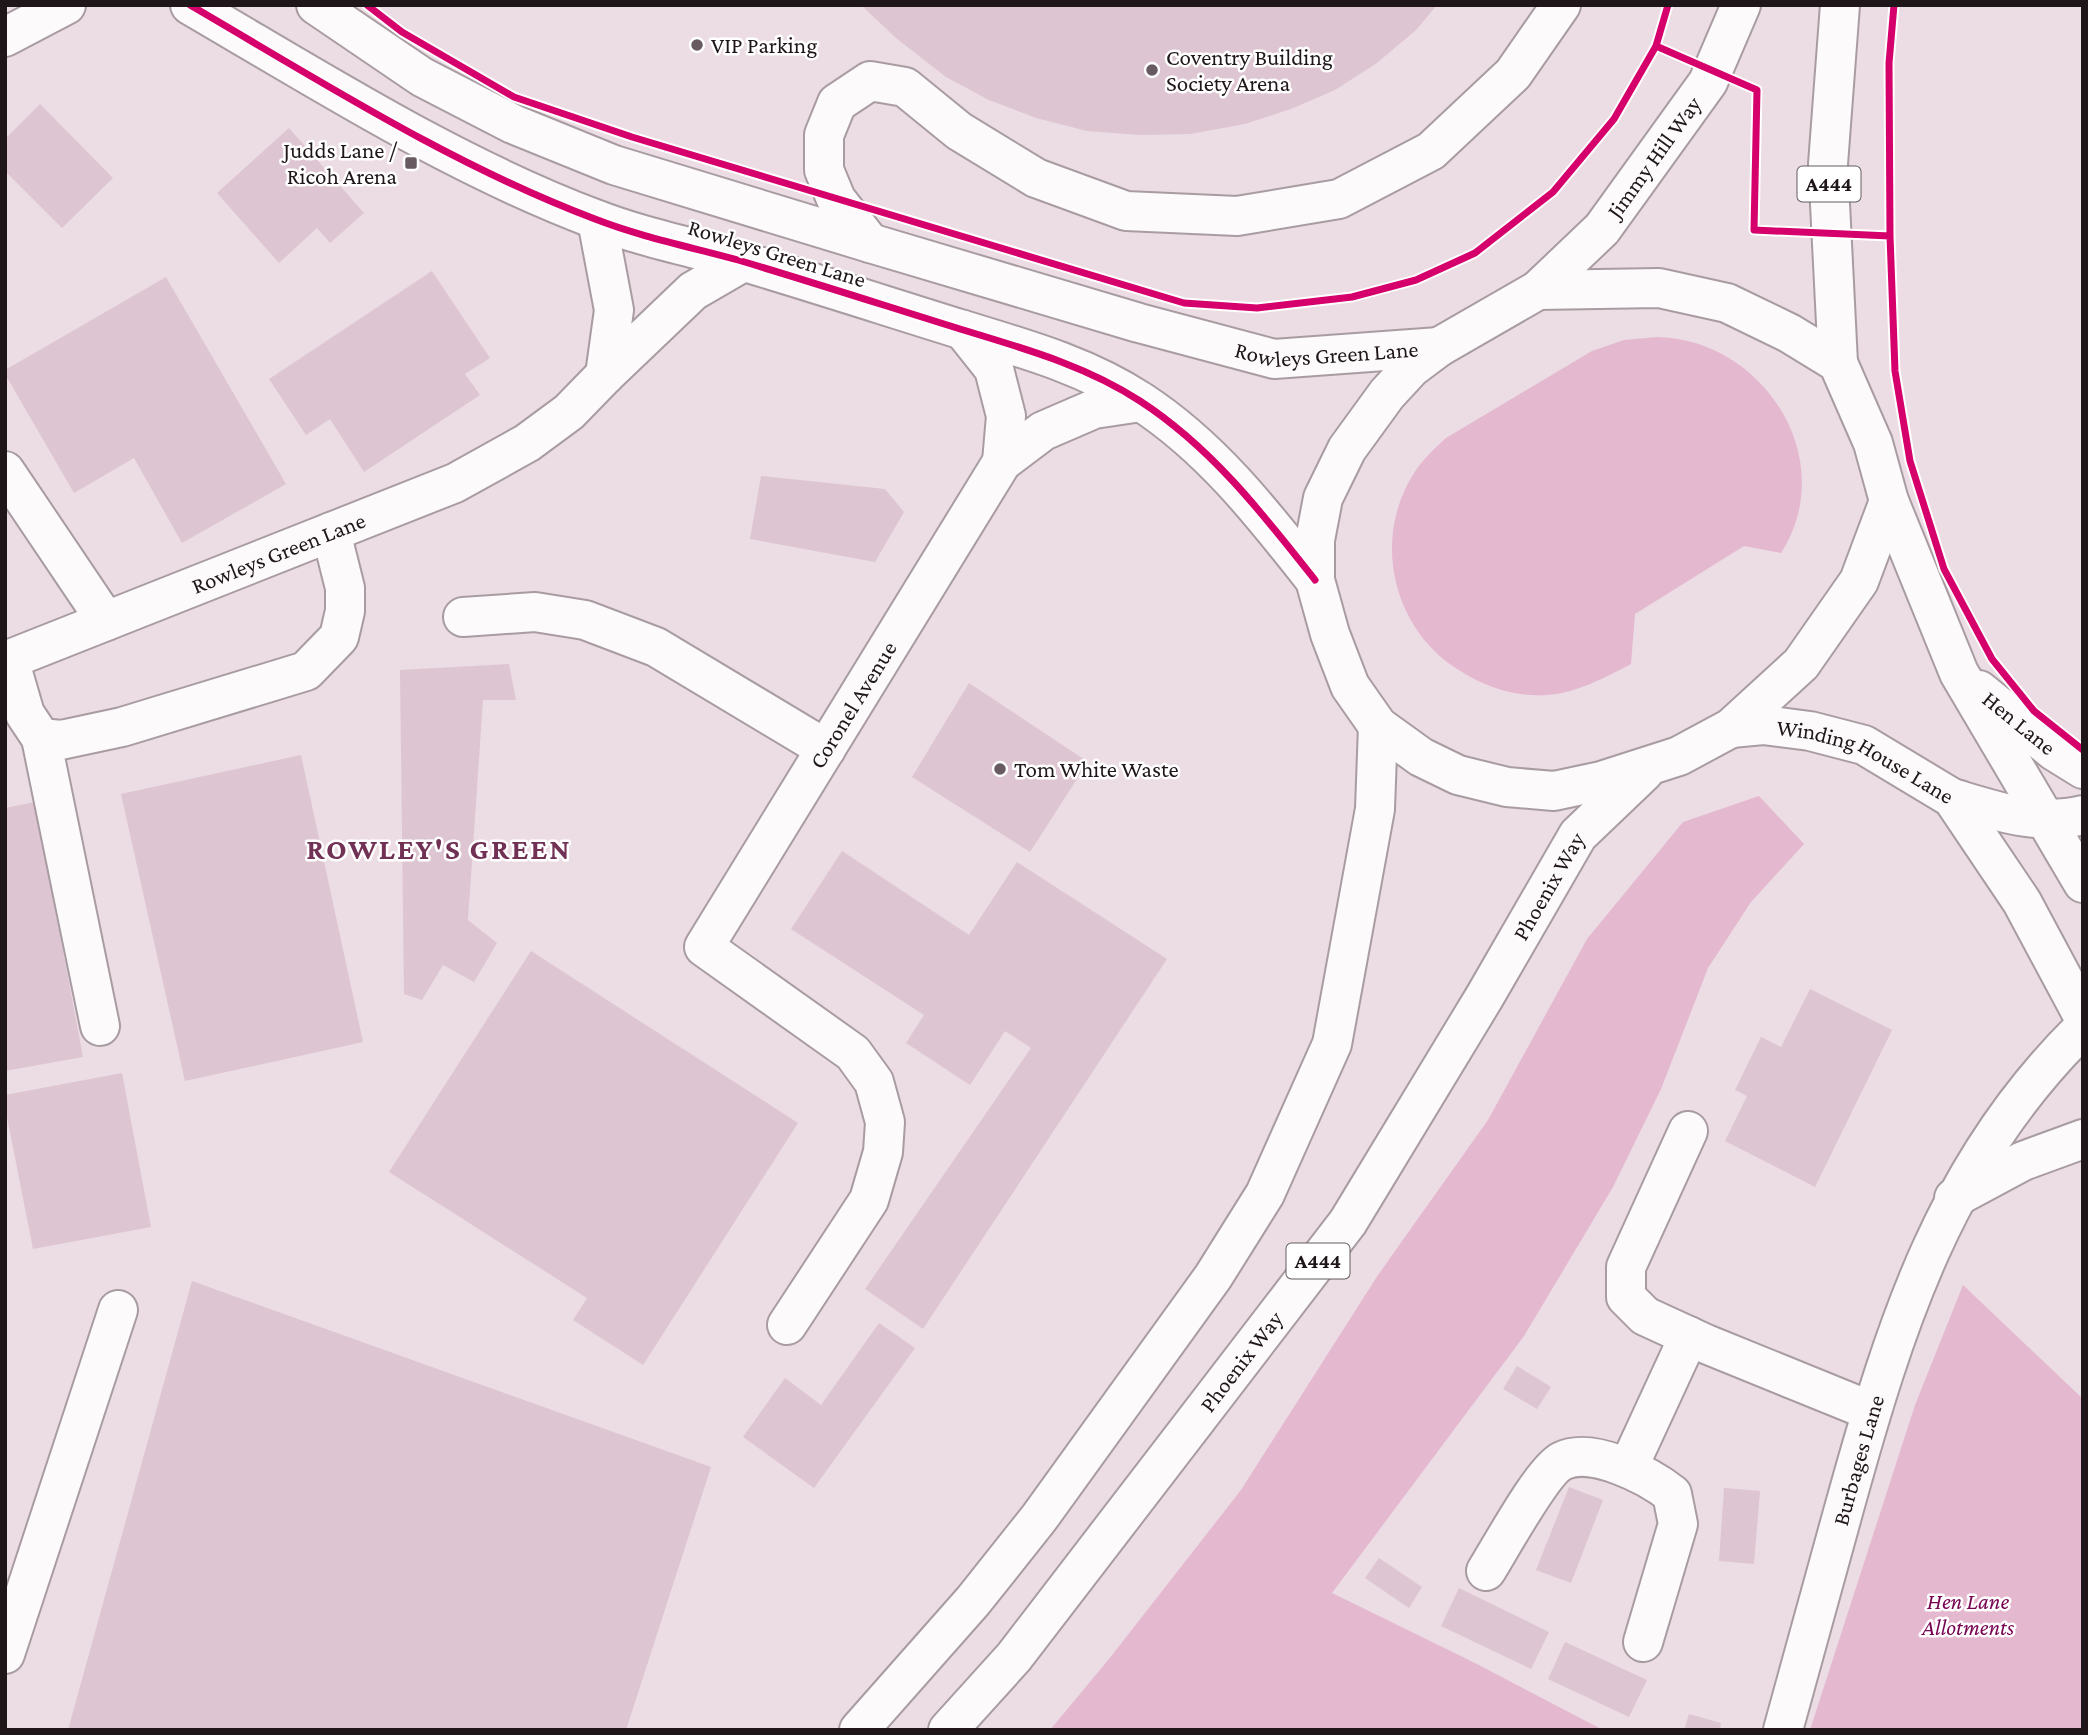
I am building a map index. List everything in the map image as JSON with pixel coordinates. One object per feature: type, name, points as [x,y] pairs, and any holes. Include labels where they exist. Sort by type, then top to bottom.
[{"type":"main road","points":[[5,37],[66,5]]},
{"type":"main road","name":"Rowleys Green Lane","points":[[190,5],[389,122],[487,174],[597,220],[962,330],[1077,368],[1111,383],[1183,432],[1236,482],[1315,580]]},
{"type":"main road","name":"Rowleys Green Lane","points":[[316,5],[422,77],[513,124],[614,165],[870,243],[1139,323],[1274,359],[1439,347]]},
{"type":"main road","points":[[870,243],[836,199],[824,170],[824,135],[837,103],[870,81],[905,87],[960,131],[1037,178],[1126,211],[1237,216],[1339,199],[1431,151],[1513,74],[1561,5]]},
{"type":"main road","name":"Jimmy Hill Way","points":[[1315,580],[1315,540],[1323,498],[1347,449],[1387,394],[1411,368],[1439,347],[1538,290],[1602,229],[1708,82],[1741,5]]},
{"type":"main road","name":"A444","points":[[1838,363],[1828,164],[1840,5]]},
{"type":"main road","points":[[597,220],[614,310],[605,374]]},
{"type":"main road","name":"Rowleys Green Lane","points":[[7,660],[455,483],[527,443],[569,412],[605,374],[693,292],[743,262]]},
{"type":"main road","points":[[1538,290],[1659,288],[1727,303],[1789,333],[1838,363],[1873,443],[1889,501],[1959,673],[2065,818],[2083,883]]},
{"type":"main road","name":"Coronel Avenue","points":[[962,330],[994,369],[1006,416],[1002,462]]},
{"type":"main road","name":"Coronel Avenue","points":[[787,1325],[869,1200],[883,1152],[885,1122],[874,1082],[853,1053],[704,947],[1002,462],[1043,431],[1068,420],[1094,409],[1141,402]]},
{"type":"main road","points":[[5,471],[106,621]]},
{"type":"main road","points":[[1315,580],[1330,634],[1350,686],[1378,726],[1421,757],[1458,775],[1507,787],[1554,790],[1648,768],[1679,756],[1731,728],[1801,664],[1859,581],[1889,501]]},
{"type":"main road","points":[[41,738],[61,740],[122,727],[306,671],[339,637],[345,611],[345,588],[331,532]]},
{"type":"main road","points":[[463,617],[535,612],[585,620],[656,647],[826,750]]},
{"type":"main road","points":[[7,660],[25,715],[41,738],[100,1026]]},
{"type":"main road","name":"Hen Lane","points":[[1959,673],[2054,751],[2083,769]]},
{"type":"main road","name":"Winding House Lane","points":[[1731,728],[1763,725],[1810,731],[1864,745],[1952,798],[2022,902],[2083,1016]]},
{"type":"main road","points":[[859,1730],[973,1601],[1039,1518],[1213,1277],[1265,1194],[1332,1044],[1375,809],[1378,726]]},
{"type":"main road","name":"Phoenix Way","points":[[948,1730],[1014,1657],[1348,1222],[1485,996],[1578,835],[1648,768]]},
{"type":"main road","points":[[1952,798],[2019,817],[2065,818]]},
{"type":"main road","name":"Burbages Lane","points":[[1783,1730],[1871,1411],[1925,1260],[1954,1198],[2007,1114],[2083,1028]]},
{"type":"main road","points":[[1688,1131],[1626,1267],[1626,1297],[1645,1316],[1871,1411]]},
{"type":"main road","points":[[1954,1198],[2023,1161],[2083,1139]]},
{"type":"main road","points":[[5,1654],[118,1310]]},
{"type":"main road","points":[[1628,1468],[1689,1336]]},
{"type":"main road","points":[[1486,1571],[1545,1478],[1562,1461],[1585,1456],[1628,1468],[1652,1479],[1672,1494],[1678,1524],[1643,1642]]},
{"type":"green space","points":[[1657,337],[1695,343],[1730,358],[1759,381],[1781,410],[1796,444],[1802,480],[1797,517],[1781,553],[1744,546],[1635,614],[1631,664],[1591,684],[1558,694],[1536,695],[1503,690],[1472,678],[1439,655],[1420,635],[1406,611],[1397,586],[1392,559],[1393,531],[1399,504],[1411,478],[1423,461],[1446,438],[1592,351],[1624,340]]},
{"type":"green space","points":[[1759,796],[1804,844],[1751,902],[1708,968],[1661,1089],[1613,1187],[1524,1336],[1332,1593],[1603,1730],[1050,1730],[1241,1490],[1378,1275],[1488,1120],[1587,939],[1683,822]]},
{"type":"green space","name":"Hen Lane Allotments","points":[[1963,1285],[2083,1399],[2083,1730],[1810,1730],[1915,1405]]},
{"type":"building","name":"Coventry Building Society Arena","points":[[861,5],[1437,5],[1416,30],[1377,63],[1335,90],[1291,109],[1245,124],[1190,134],[1139,135],[1087,131],[1036,118],[989,100],[946,77],[896,38]]},
{"type":"building","points":[[40,104],[113,178],[62,228],[5,171],[5,139]]},
{"type":"building","points":[[289,128],[364,213],[330,243],[317,228],[279,263],[217,193]]},
{"type":"building","points":[[432,271],[490,358],[465,374],[480,395],[364,472],[330,419],[306,435],[269,379]]},
{"type":"building","points":[[166,277],[286,484],[182,543],[134,458],[74,493],[5,374],[5,370]]},
{"type":"building","points":[[761,476],[885,489],[904,512],[875,562],[750,539]]},
{"type":"building","points":[[509,664],[516,700],[483,700],[468,920],[497,943],[474,982],[443,965],[422,1000],[404,994],[400,670]]},
{"type":"building","name":"Tom White Waste","points":[[969,683],[1088,762],[1030,852],[912,777]]},
{"type":"building","points":[[301,755],[363,1042],[185,1081],[121,794]]},
{"type":"building","points":[[35,802],[83,1057],[5,1071],[5,808]]},
{"type":"building","points":[[842,851],[969,935],[1017,862],[1167,959],[923,1329],[865,1289],[1031,1048],[1005,1031],[970,1085],[906,1043],[924,1015],[791,929]]},
{"type":"building","points":[[531,951],[798,1123],[643,1365],[573,1320],[587,1298],[389,1172]]},
{"type":"building","points":[[1810,989],[1892,1030],[1815,1187],[1725,1141],[1747,1096],[1735,1090],[1761,1037],[1781,1047]]},
{"type":"building","points":[[122,1073],[151,1227],[33,1249],[5,1107],[5,1095]]},
{"type":"building","points":[[192,1281],[711,1467],[626,1730],[68,1730]]},
{"type":"building","points":[[879,1323],[915,1348],[814,1488],[743,1437],[785,1378],[821,1405]]},
{"type":"building","points":[[1517,1366],[1551,1387],[1537,1409],[1503,1389]]},
{"type":"building","points":[[1569,1487],[1603,1500],[1571,1583],[1536,1570]]},
{"type":"building","points":[[1724,1488],[1760,1491],[1754,1564],[1719,1561]]},
{"type":"building","points":[[1379,1558],[1422,1587],[1409,1608],[1365,1578]]},
{"type":"building","points":[[1459,1588],[1549,1632],[1531,1669],[1441,1626]]},
{"type":"building","points":[[1565,1642],[1647,1680],[1629,1717],[1548,1679]]},
{"type":"building","points":[[1689,1714],[1721,1723],[1720,1730],[1684,1730]]},
{"type":"cycle path","points":[[190,5],[439,148],[490,174],[595,219],[1007,343],[1075,367],[1119,388],[1166,419],[1213,460],[1255,506],[1315,580]]},
{"type":"cycle path","points":[[367,5],[402,32],[514,97],[632,137],[1184,303],[1257,308],[1352,297],[1416,280],[1475,253],[1553,192],[1614,119],[1656,46],[1668,5]]},
{"type":"cycle path","points":[[1894,5],[1889,63],[1890,236],[1895,371],[1910,461],[1944,569],[1992,659],[2034,711],[2083,750]]},
{"type":"cycle path","points":[[1656,46],[1757,90],[1754,230],[1890,236]]},
{"type":"place","name":"VIP Parking","points":[[697,45]]},
{"type":"place","name":"Coventry Building Society Arena","points":[[1152,70]]},
{"type":"place","name":"Judds Lane / Ricoh Arena","points":[[411,163]]},
{"type":"place","name":"Tom White Waste","points":[[1000,769]]},
{"type":"district","name":"ROWLEY'S GREEN","points":[[439,848]]}]
